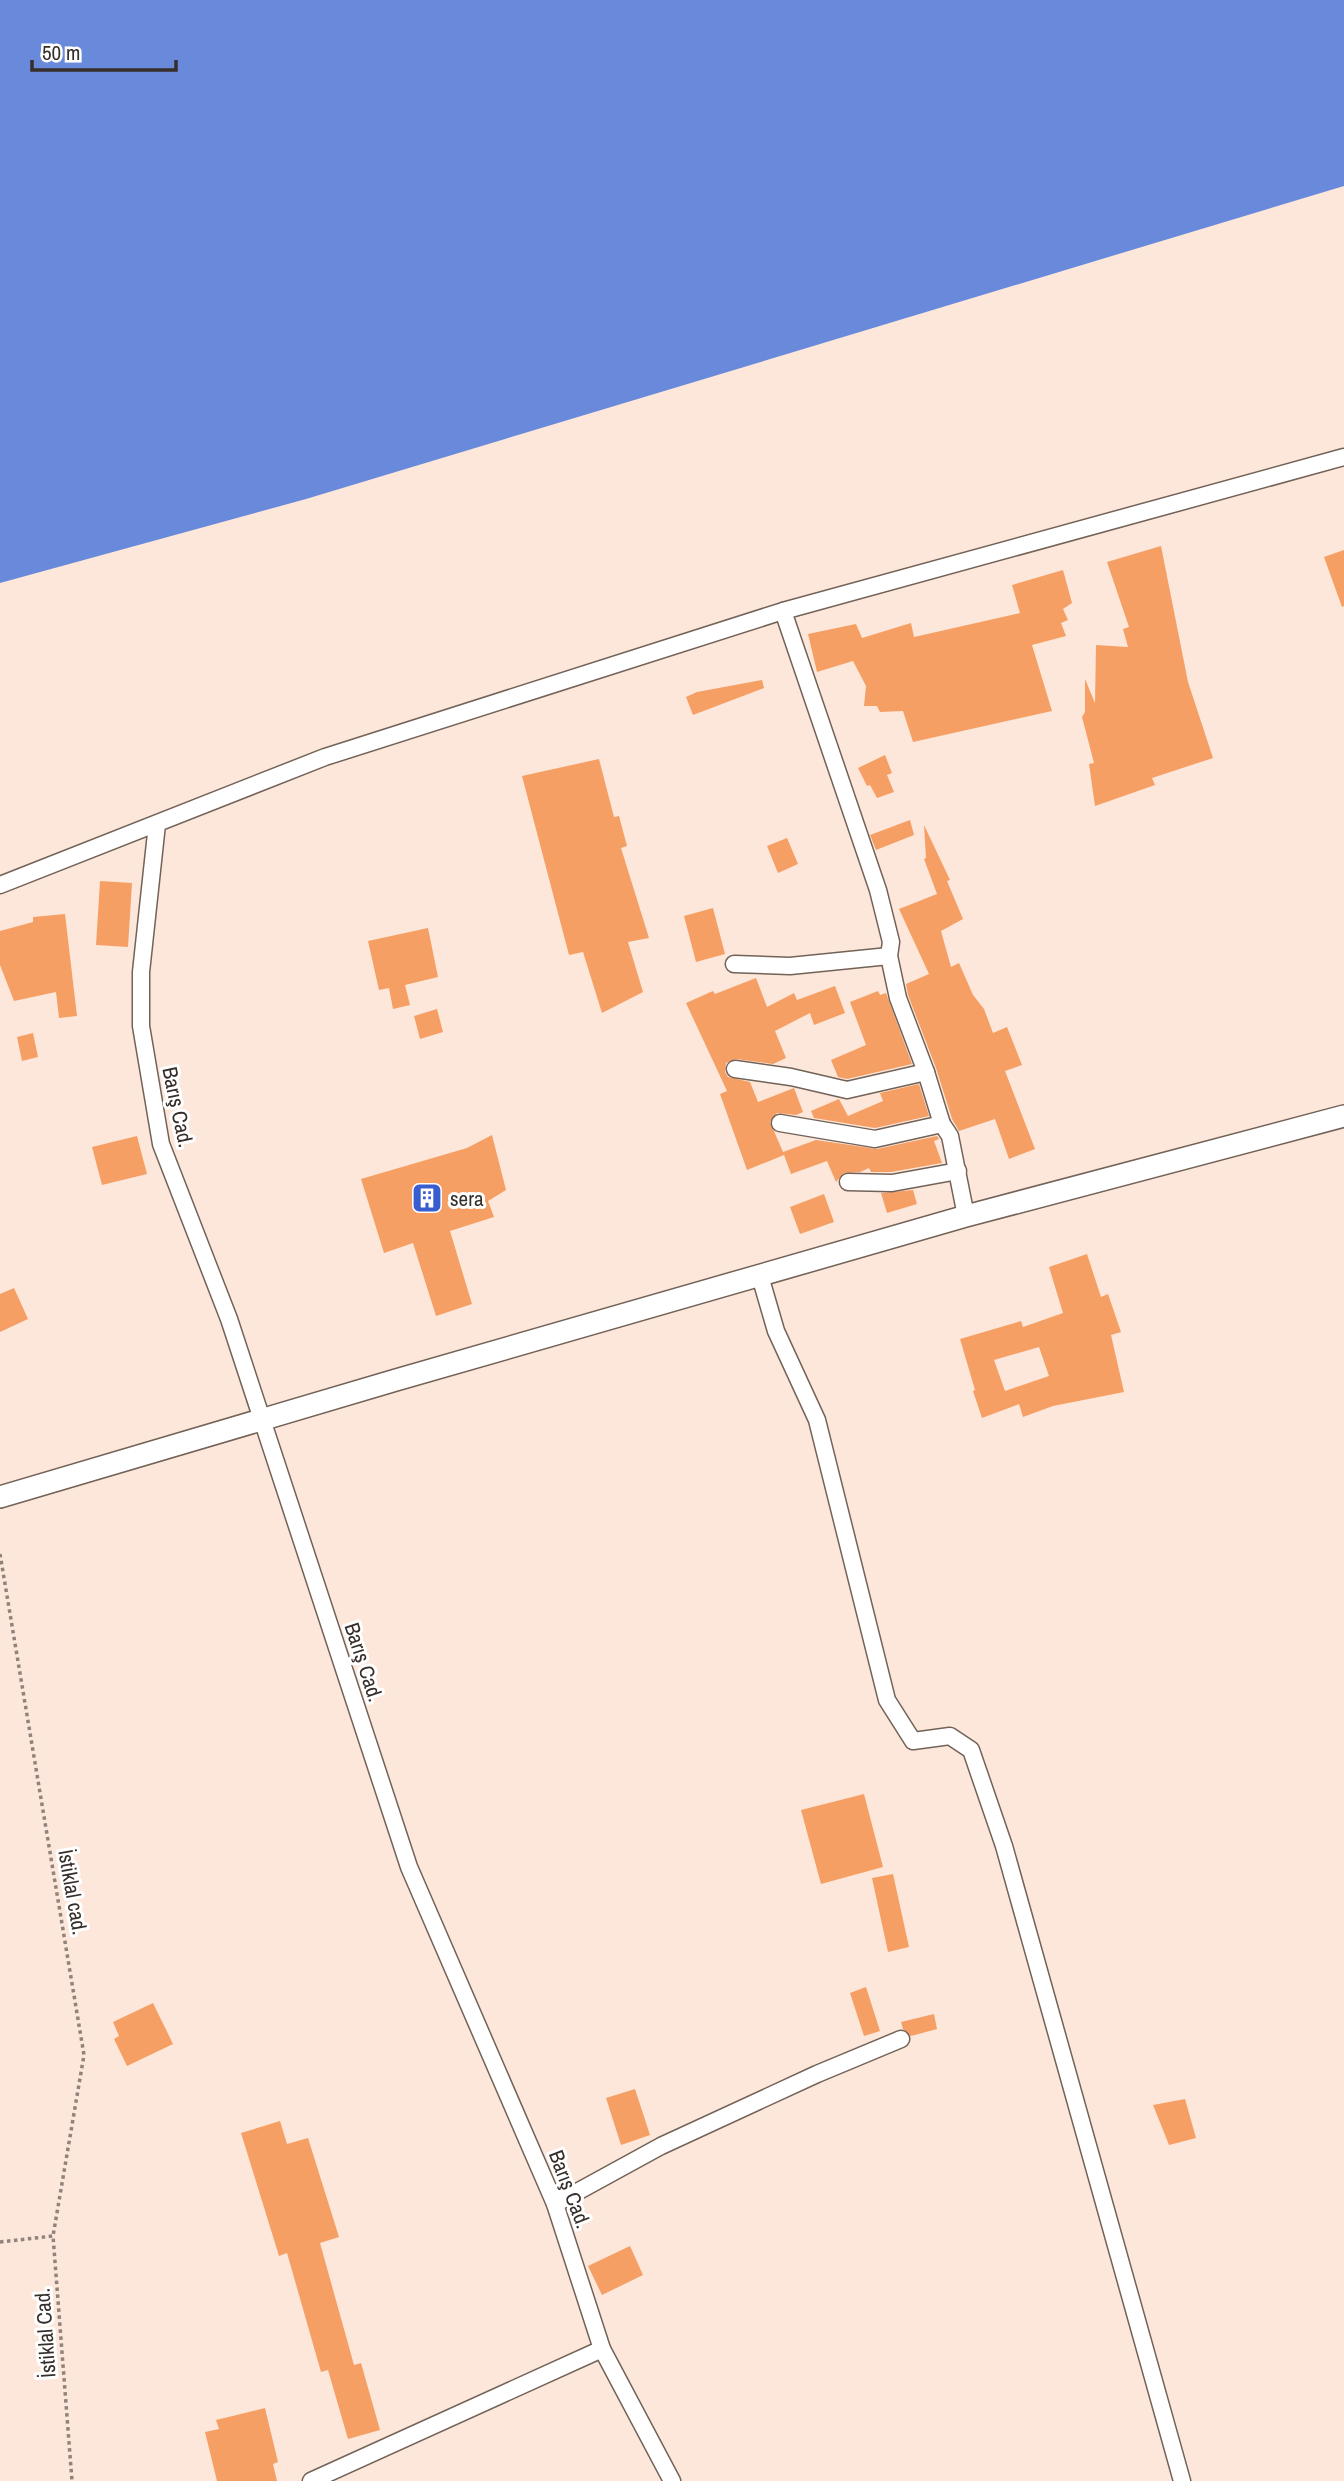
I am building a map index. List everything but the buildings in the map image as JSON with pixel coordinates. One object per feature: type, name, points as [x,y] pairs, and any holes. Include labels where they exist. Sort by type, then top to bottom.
[{"type":"main road","points":[[0,1497],[966,1216],[1344,1116]]},
{"type":"street","points":[[0,885],[325,757],[783,611],[1344,457]]},
{"type":"street","points":[[783,611],[878,890],[891,942],[889,956],[898,998],[926,1072],[942,1125],[950,1136],[966,1216]]},
{"type":"street","name":"Barış Cad.","points":[[158,824],[141,972],[141,1026],[161,1144],[229,1319],[409,1867],[555,2203],[602,2349],[673,2481]]},
{"type":"street","points":[[734,964],[790,966],[889,956]]},
{"type":"street","points":[[735,1069],[792,1077],[847,1090],[926,1072]]},
{"type":"street","points":[[780,1123],[875,1139],[942,1125]]},
{"type":"street","points":[[848,1182],[892,1182],[958,1171]]},
{"type":"street","points":[[760,1276],[776,1331],[817,1420],[887,1700],[912,1741],[950,1736],[971,1750],[1004,1846],[1182,2481]]},
{"type":"street","points":[[555,2203],[661,2146],[817,2074],[901,2039]]},
{"type":"street","points":[[311,2481],[602,2349]]},
{"type":"path","name":"İstiklal cad.","points":[[0,1554],[84,2055],[53,2236]]},
{"type":"path","points":[[0,2242],[53,2236]]},
{"type":"path","name":"İstiklal Cad.","points":[[53,2236],[72,2481]]},
{"type":"water","points":[[0,0],[1344,0],[1344,186],[306,499],[0,583]]},
{"type":"place","name":"sera","points":[[427,1198]]}]
